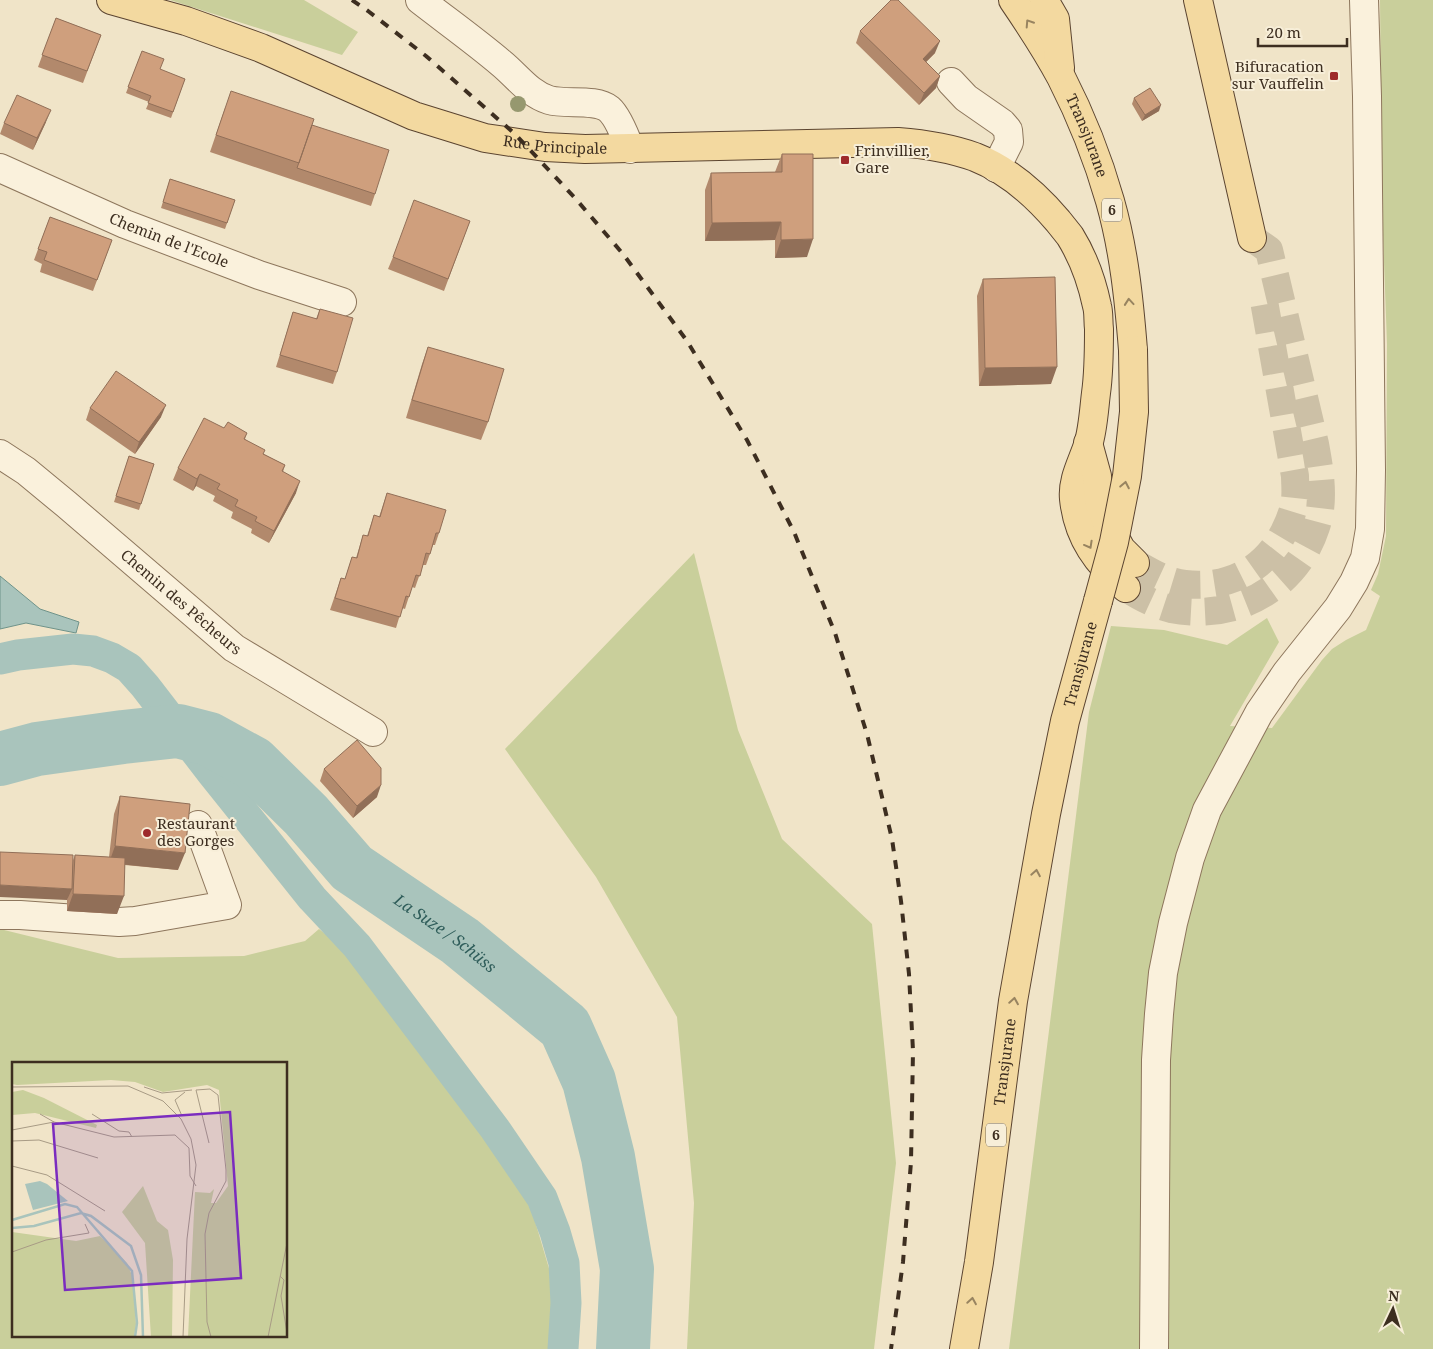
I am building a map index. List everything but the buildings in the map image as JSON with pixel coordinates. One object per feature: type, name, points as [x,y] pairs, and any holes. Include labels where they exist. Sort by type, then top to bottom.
[{"type":"main road","name":"Rue Principale","points":[[111,0],[186,21],[261,48],[414,116],[485,138],[546,147],[585,150],[898,142],[929,145],[976,157],[1007,174],[1046,208],[1069,236],[1088,272],[1098,308],[1099,348],[1096,392],[1088,443]]},
{"type":"main road","name":"Transjurane","points":[[964,1349],[979,1262],[1013,1001],[1046,814],[1066,721],[1114,542],[1127,476],[1134,412],[1133,350],[1128,290],[1110,200],[1082,125],[1061,77],[1013,0]]},
{"type":"main road","points":[[1044,0],[1055,20],[1061,77]]},
{"type":"main road","points":[[1198,0],[1252,238]]},
{"type":"main road","points":[[1088,443],[1097,476],[1100,505],[1108,527],[1120,549],[1136,563]]},
{"type":"main road","points":[[1088,443],[1076,476],[1074,498],[1079,522],[1086,540],[1097,559],[1109,574],[1126,588]]},
{"type":"street","points":[[420,0],[502,63],[530,90],[549,100],[594,104],[610,110],[624,132],[630,149]]},
{"type":"street","points":[[1154,1349],[1156,1078],[1159,1014],[1163,973],[1173,923],[1190,858],[1207,810],[1260,713],[1287,672],[1338,608],[1366,558],[1370,529],[1371,461],[1367,96],[1364,0]]},
{"type":"street","points":[[951,82],[966,98],[1002,123],[1008,130],[1010,142],[1007,174]]},
{"type":"street","name":"Chemin de l'Ecole","points":[[0,168],[125,224],[259,275],[342,302]]},
{"type":"street","name":"Chemin des Pêcheurs","points":[[0,454],[26,471],[66,504],[234,648],[373,732]]},
{"type":"street","points":[[0,915],[119,922],[135,921],[227,905],[198,825]]},
{"type":"green space","points":[[170,0],[304,0],[358,32],[342,55]]},
{"type":"green space","points":[[1380,0],[1433,0],[1433,1349],[1009,1349],[1089,712],[1111,626],[1164,630],[1227,645],[1267,618],[1279,642],[1230,726],[1272,728],[1332,649],[1366,630],[1380,596],[1371,590],[1378,574],[1386,536],[1387,344],[1379,126],[1381,97]]},
{"type":"green space","points":[[694,553],[738,730],[782,839],[872,924],[896,1163],[874,1349],[687,1349],[694,1203],[677,1017],[596,877],[505,749]]},
{"type":"green space","points":[[0,929],[118,958],[244,956],[305,941],[319,929],[333,940],[518,1164],[556,1292],[562,1349],[0,1349]]},
{"type":"water","points":[[0,576],[40,609],[79,622],[76,633],[26,623],[0,629]]},
{"type":"waterway","points":[[0,659],[18,655],[73,649],[93,651],[112,658],[129,668],[145,686],[312,898],[357,946],[495,1129],[542,1198],[564,1263],[566,1303],[563,1349]]},
{"type":"waterway","name":"La Suze / Schüss","points":[[0,759],[37,749],[178,731],[209,739],[253,763],[306,815],[352,868],[460,941],[565,1027],[589,1081],[608,1157],[627,1269],[623,1349]]},
{"type":"tunnel","points":[[1126,588],[1137,595],[1171,609],[1194,612],[1217,610],[1239,605],[1260,596],[1278,584],[1294,568],[1307,549],[1316,527],[1321,496],[1315,444],[1269,250],[1252,238]]},
{"type":"tunnel","points":[[1135,563],[1159,576],[1178,583],[1201,585],[1216,583],[1230,580],[1255,566],[1266,557],[1284,532],[1294,503],[1295,476],[1264,301]]},
{"type":"railway","points":[[352,0],[426,56],[515,134],[575,198],[623,254],[687,341],[747,440],[794,532],[835,633],[867,734],[892,839],[909,974],[913,1051],[911,1162],[903,1262],[891,1349]]},
{"type":"place","name":"Bifuracation sur Vauffelin","points":[[1334,76]]},
{"type":"place","name":"Frinvillier, Gare","points":[[845,160]]},
{"type":"place","name":"Restaurant des Gorges","points":[[147,833]]}]
